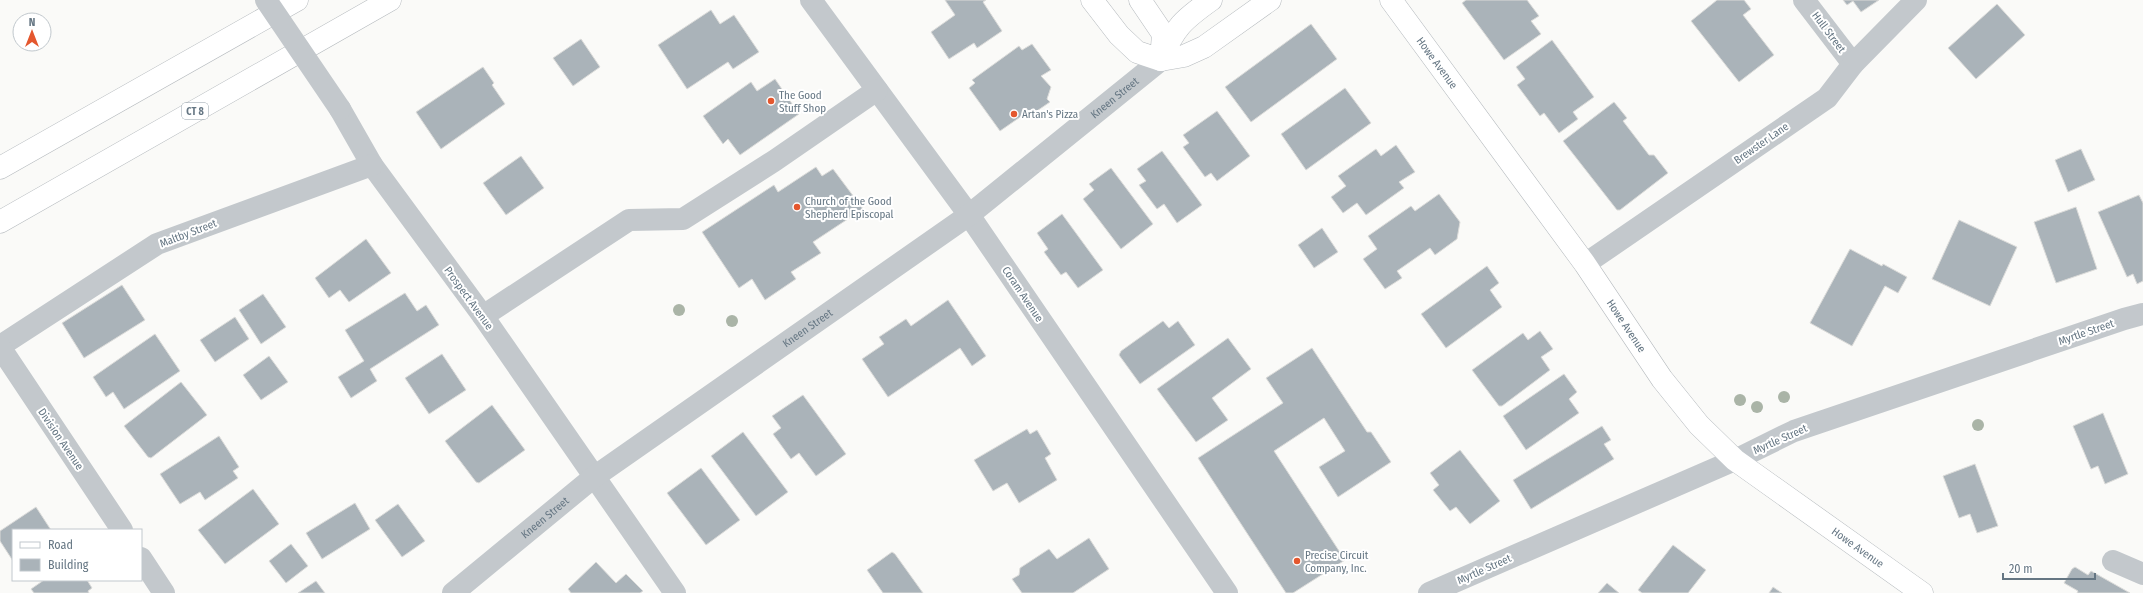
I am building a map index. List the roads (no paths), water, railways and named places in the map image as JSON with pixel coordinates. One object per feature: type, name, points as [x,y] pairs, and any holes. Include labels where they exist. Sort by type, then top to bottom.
[{"type":"main road","points":[[0,168],[297,0]]},
{"type":"main road","name":"CT 8","points":[[0,222],[390,0]]},
{"type":"main road","points":[[1092,0],[1119,35],[1138,52],[1160,60],[1163,34],[1140,0]]},
{"type":"main road","name":"Kneen Street","points":[[1160,60],[1172,34],[1187,18],[1211,0]]},
{"type":"main road","name":"Kneen Street","points":[[1160,60],[1184,56],[1204,47],[1270,0]]},
{"type":"main road","name":"Howe Avenue","points":[[1391,0],[1586,264],[1662,379],[1699,425],[1735,460],[1922,593]]},
{"type":"street","name":"Prospect Avenue","points":[[266,0],[340,109],[372,165],[483,316],[675,593]]},
{"type":"street","name":"Coram Avenue","points":[[811,0],[969,215],[1227,593]]},
{"type":"street","name":"Hull Street","points":[[1804,0],[1853,64]]},
{"type":"street","name":"Brewster Lane","points":[[1586,264],[1827,98],[1853,64],[1916,0]]},
{"type":"street","name":"Kneen Street","points":[[454,593],[594,477],[969,215],[1160,60]]},
{"type":"street","points":[[483,316],[630,220],[683,219],[774,161],[877,90]]},
{"type":"street","name":"Maltby Street","points":[[0,346],[157,244],[372,165]]},
{"type":"street","name":"Myrtle Street","points":[[1429,593],[1735,460],[1794,431],[2124,319],[2143,314]]},
{"type":"street","name":"Division Avenue","points":[[0,346],[121,529]]},
{"type":"street","points":[[142,560],[164,593]]},
{"type":"street","points":[[2113,561],[2143,574]]},
{"type":"place","name":"The Good Stuff Shop","points":[[771,101]]},
{"type":"place","name":"Artan's Pizza","points":[[1014,114]]},
{"type":"place","name":"Church of the Good Shepherd Episcopal","points":[[797,207]]},
{"type":"place","name":"Precise Circuit Company, Inc.","points":[[1297,561]]}]
